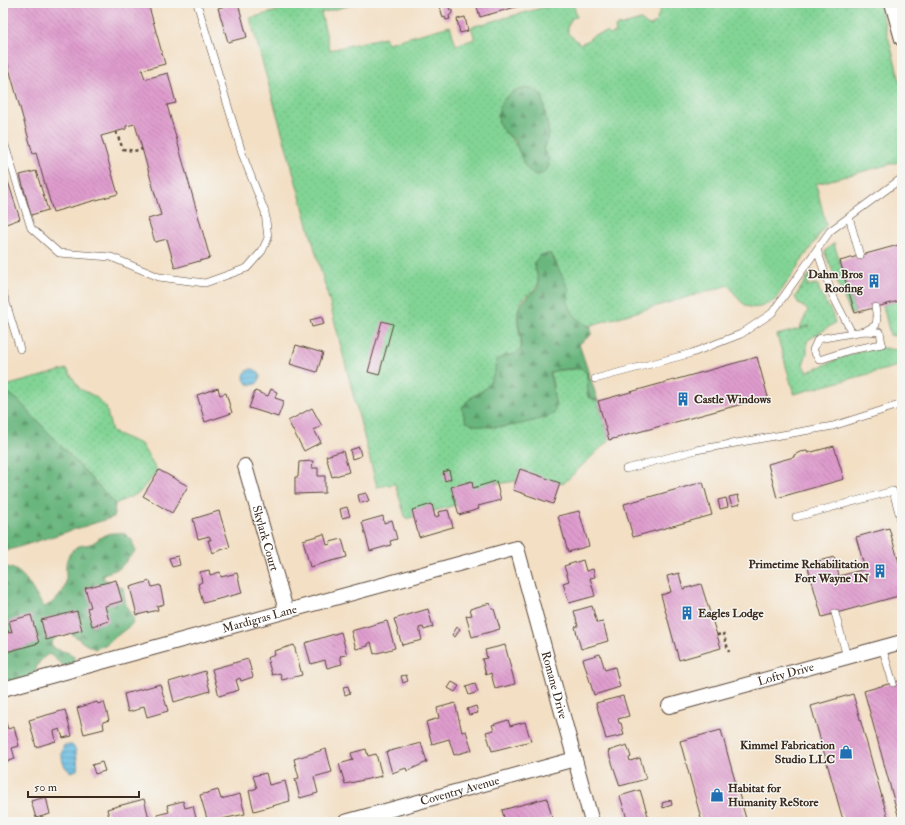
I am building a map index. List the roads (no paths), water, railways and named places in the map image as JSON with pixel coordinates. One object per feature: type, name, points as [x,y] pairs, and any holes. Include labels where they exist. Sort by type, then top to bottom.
[{"type":"street","points":[[892,3],[902,39]]},
{"type":"street","name":"Skylark Court","points":[[245,466],[286,610]]},
{"type":"street","name":"Mardigras Lane","points":[[3,689],[286,610],[517,548]]},
{"type":"street","name":"Romane Drive","points":[[517,548],[592,822]]},
{"type":"street","name":"Lofty Drive","points":[[669,706],[902,642]]},
{"type":"street","name":"Coventry Avenue","points":[[345,822],[372,818],[575,759]]},
{"type":"lane","points":[[3,139],[31,228],[59,253],[111,257],[159,277],[205,283],[247,268],[262,251],[268,238],[265,212],[243,156],[197,3]]},
{"type":"lane","points":[[595,379],[692,353],[741,334],[772,313],[830,231],[902,178]]},
{"type":"lane","points":[[849,217],[860,256]]},
{"type":"lane","points":[[817,250],[832,294],[852,333]]},
{"type":"lane","points":[[3,293],[20,349]]},
{"type":"lane","points":[[865,331],[876,325],[877,318],[875,308]]},
{"type":"lane","points":[[865,331],[880,332],[882,344],[850,350],[819,360],[813,350],[818,339],[852,333],[865,331]]},
{"type":"lane","points":[[626,469],[696,450],[832,426],[902,404]]},
{"type":"lane","points":[[796,517],[893,491],[902,524]]},
{"type":"lane","points":[[835,613],[848,657]]},
{"type":"lane","points":[[882,647],[893,683]]},
{"type":"water","points":[[252,369],[258,371],[260,377],[258,383],[252,385],[246,383],[244,377],[246,371]]},
{"type":"water","points":[[64,745],[72,745],[75,748],[78,763],[77,770],[71,772],[65,767],[62,760]]},
{"type":"place","name":"Dahm Bros Roofing","points":[[874,281]]},
{"type":"place","name":"Castle Windows","points":[[683,399]]},
{"type":"place","name":"Primetime Rehabilitation Fort Wayne IN","points":[[880,571]]},
{"type":"place","name":"Eagles Lodge","points":[[687,613]]},
{"type":"place","name":"Kimmel Fabrication Studio LLC","points":[[846,752]]},
{"type":"place","name":"Habitat for Humanity ReStore","points":[[717,795]]}]
